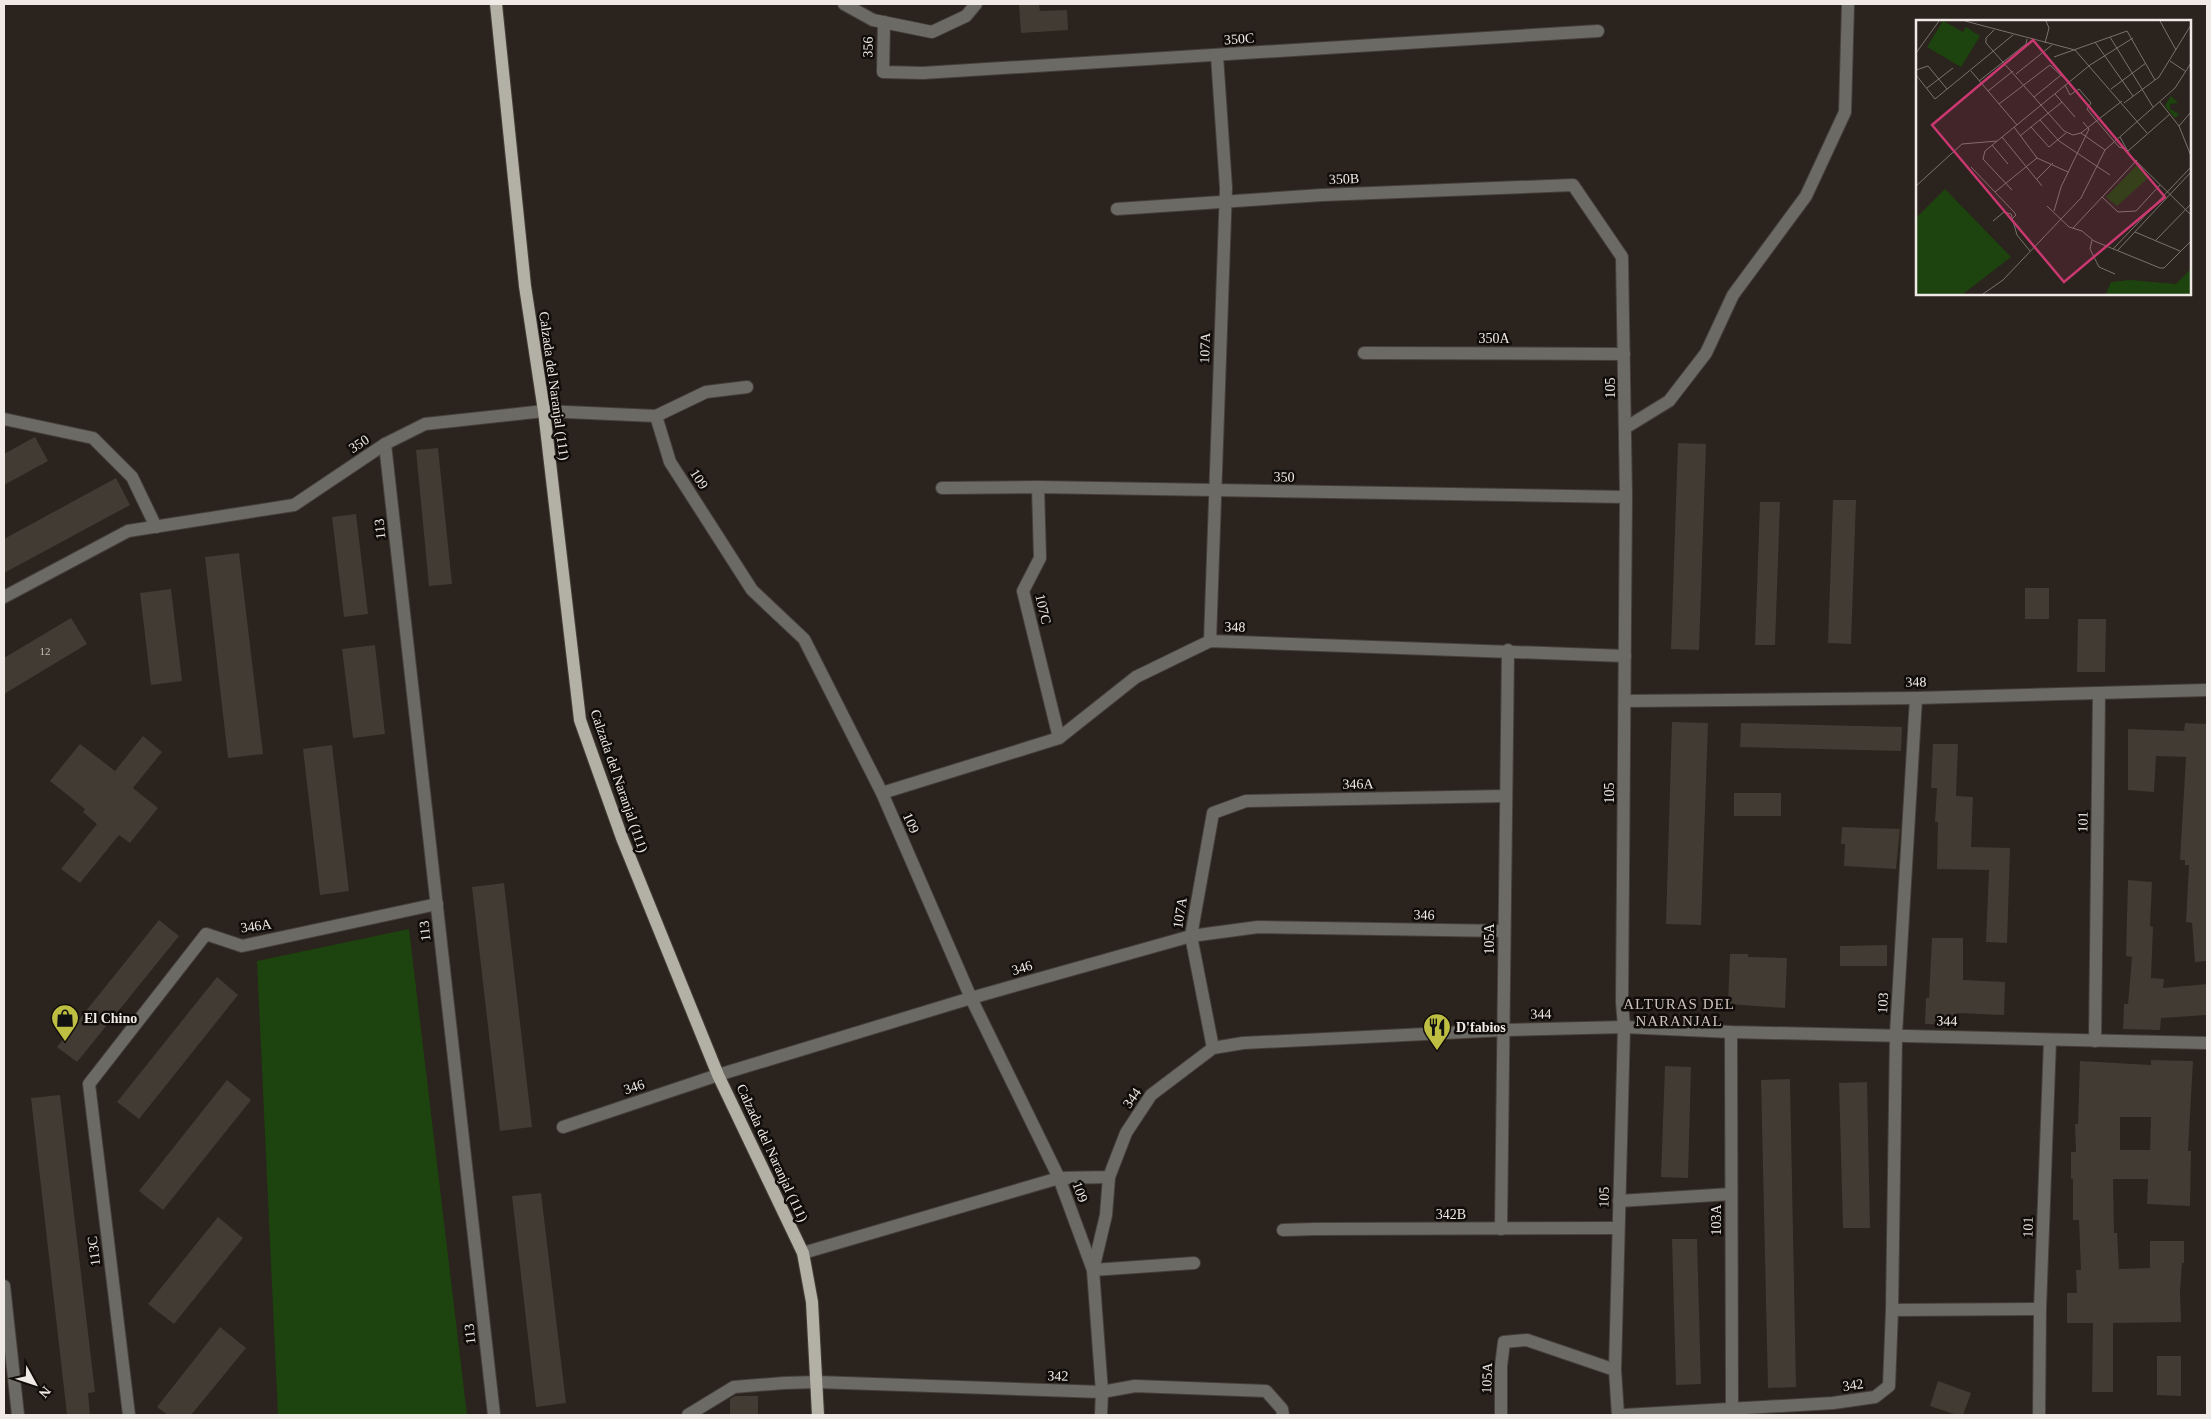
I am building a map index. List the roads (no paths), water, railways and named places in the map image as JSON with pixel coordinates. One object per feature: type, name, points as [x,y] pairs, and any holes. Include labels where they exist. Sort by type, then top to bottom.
[{"type":"main road","name":"Calzada del Naranjal (111)","points":[[496,4],[525,286],[544,411],[580,720],[622,838],[718,1075],[803,1253],[812,1302],[818,1415]]},
{"type":"street","points":[[844,4],[873,20],[932,32],[966,16],[976,4]]},
{"type":"street","points":[[1625,428],[1669,401],[1706,352],[1732,296],[1806,196],[1845,112],[1848,4]]},
{"type":"street","name":"356","points":[[883,72],[884,22]]},
{"type":"street","name":"350C","points":[[883,72],[923,73],[1598,31]]},
{"type":"street","name":"107A","points":[[1210,641],[1225,203],[1217,56]]},
{"type":"street","name":"105","points":[[1573,185],[1622,257],[1626,497],[1622,992],[1624,1027],[1615,1370],[1618,1415]]},
{"type":"street","name":"350B","points":[[1117,209],[1322,195],[1573,185]]},
{"type":"street","name":"350A","points":[[1364,353],[1624,354]]},
{"type":"street","name":"350","points":[[4,597],[128,531],[294,505],[385,444],[424,424],[544,411],[656,416],[706,392],[747,387]]},
{"type":"street","name":"109","points":[[656,416],[670,462],[752,590],[804,639],[882,793],[972,998],[1059,1178],[1093,1270],[1102,1392],[1101,1415]]},
{"type":"street","points":[[4,419],[93,438],[132,477],[156,527]]},
{"type":"street","name":"113","points":[[385,444],[494,1415]]},
{"type":"street","name":"350","points":[[942,488],[1038,487],[1626,497]]},
{"type":"street","name":"107C","points":[[1038,487],[1040,558],[1023,591],[1059,738]]},
{"type":"street","name":"348","points":[[882,793],[1059,738],[1136,677],[1210,641],[1508,650],[1625,656]]},
{"type":"street","name":"105A","points":[[1502,1228],[1508,650]]},
{"type":"street","name":"348","points":[[1625,701],[1916,698],[2207,690]]},
{"type":"street","name":"101","points":[[2095,1041],[2099,693]]},
{"type":"street","name":"103","points":[[1892,1310],[1896,1034],[1916,698]]},
{"type":"street","name":"346A","points":[[1213,812],[1246,801],[1506,796]]},
{"type":"street","name":"107A","points":[[1212,1048],[1191,936],[1213,812]]},
{"type":"street","name":"346A","points":[[89,1084],[206,934],[242,946],[437,904]]},
{"type":"street","name":"346","points":[[563,1126],[718,1075],[972,998],[1191,936],[1258,927],[1504,931]]},
{"type":"street","name":"344","points":[[1109,1177],[1126,1133],[1151,1095],[1212,1048],[1243,1043],[1505,1030],[1624,1027],[1731,1032],[1896,1034],[2050,1040],[2207,1043]]},
{"type":"street","name":"103A","points":[[1731,1032],[1732,1409]]},
{"type":"street","name":"101","points":[[2039,1415],[2040,1309],[2050,1040]]},
{"type":"street","name":"113C","points":[[89,1084],[129,1415]]},
{"type":"street","points":[[803,1253],[1059,1178],[1109,1177]]},
{"type":"street","name":"109","points":[[1093,1270],[1106,1215],[1109,1177]]},
{"type":"street","points":[[1619,1201],[1731,1194]]},
{"type":"street","name":"342B","points":[[1283,1230],[1618,1228]]},
{"type":"street","points":[[1093,1270],[1194,1263]]},
{"type":"street","points":[[4,1286],[18,1415]]},
{"type":"street","points":[[1892,1310],[2040,1309]]},
{"type":"street","name":"342","points":[[1624,1415],[1832,1403],[1875,1397],[1889,1386],[1892,1310]]},
{"type":"street","name":"105A","points":[[1501,1415],[1501,1366],[1504,1342],[1527,1340],[1615,1370]]},
{"type":"street","name":"342","points":[[688,1415],[734,1388],[817,1382],[1102,1392],[1135,1386],[1266,1391],[1282,1409],[1283,1415]]},
{"type":"place","name":"El Chino","points":[[65,1042]]},
{"type":"place","name":"D'fabios","points":[[1437,1051]]},
{"type":"district","name":"ALTURAS DEL NARANJAL","points":[[1679,1012]]}]
